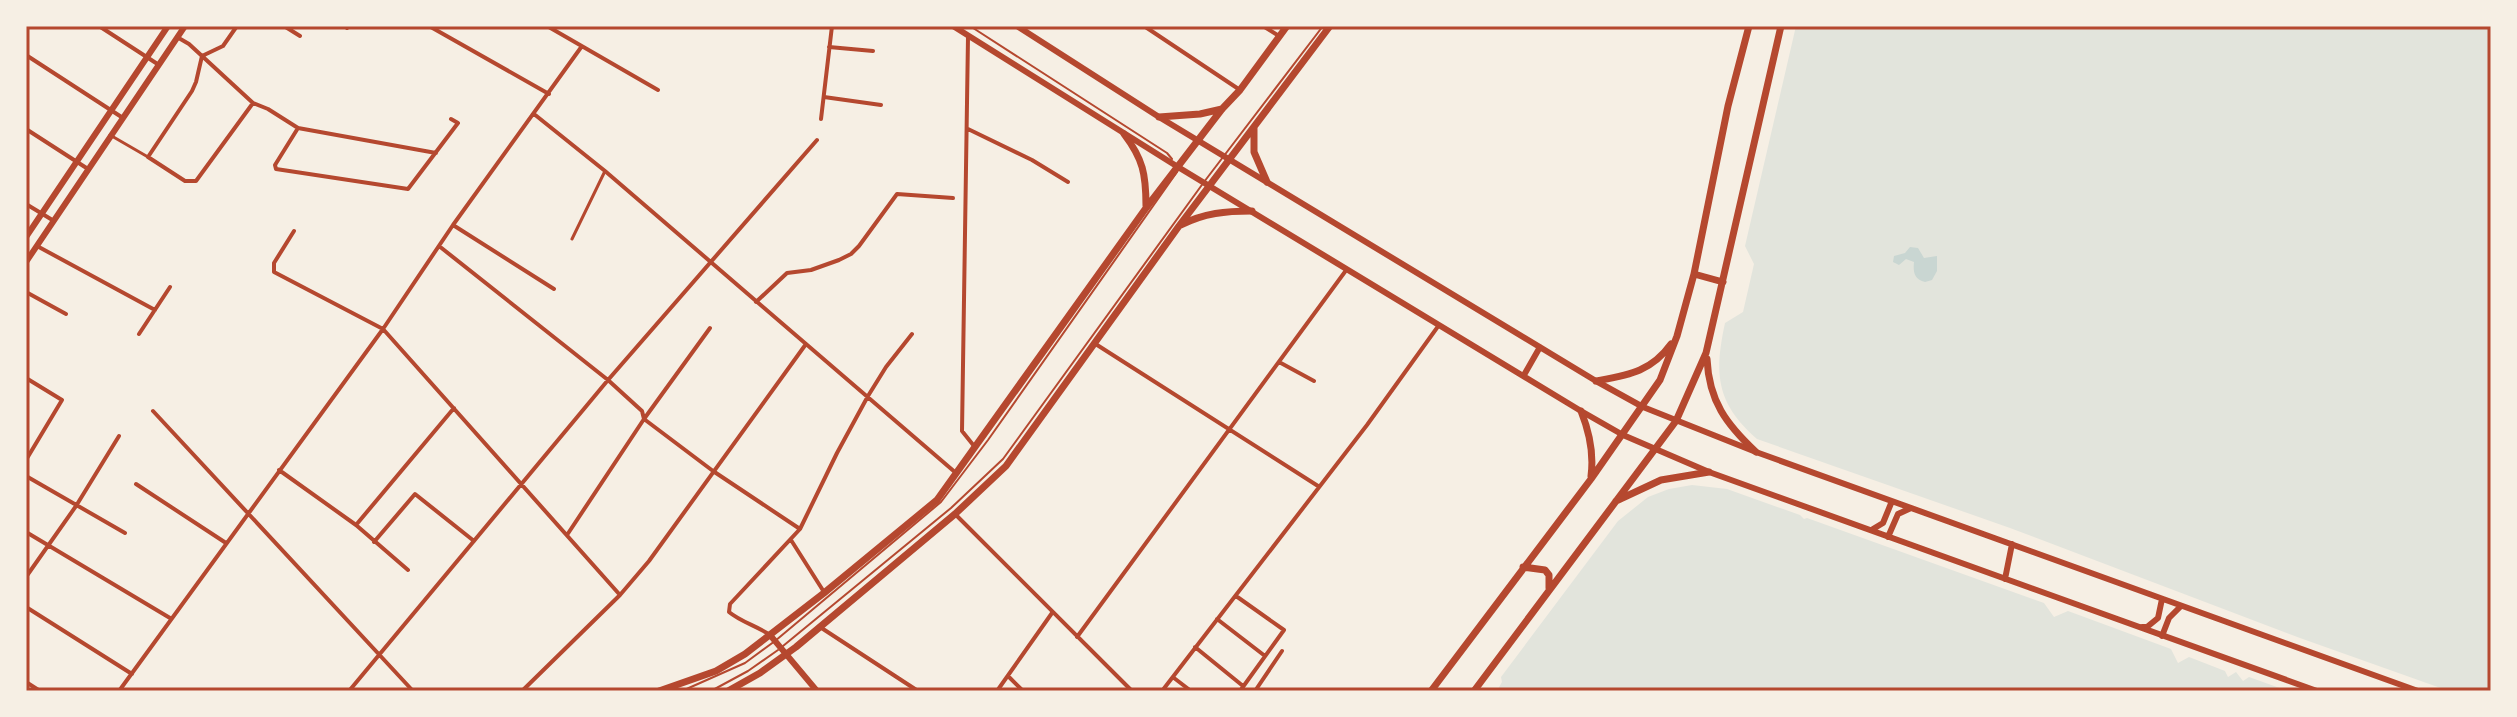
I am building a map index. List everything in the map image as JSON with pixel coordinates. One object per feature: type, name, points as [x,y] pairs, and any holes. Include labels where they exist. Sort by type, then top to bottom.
[{"type":"main road","points":[[26,237],[168,26]]},
{"type":"main road","points":[[26,262],[185,26]]},
{"type":"main road","points":[[953,26],[1178,167],[1623,435],[1709,472],[2317,691]]},
{"type":"main road","points":[[1017,26],[1159,117],[1643,407],[1756,452],[2418,691]]},
{"type":"main road","points":[[659,691],[716,671],[772,638],[937,500],[1146,208],[1287,26]]},
{"type":"main road","points":[[728,691],[760,673],[955,514],[1006,466],[1207,184],[1330,26]]},
{"type":"main road","points":[[1431,691],[1591,479],[1660,380],[1677,336],[1694,274],[1728,106],[1749,26]]},
{"type":"main road","points":[[1474,691],[1676,421],[1706,353],[1781,26]]},
{"type":"main road","points":[[1159,117],[1222,109]]},
{"type":"main road","points":[[1255,126],[1252,139],[1254,152],[1267,182]]},
{"type":"main road","points":[[1124,134],[1136,149],[1144,172],[1146,208]]},
{"type":"main road","points":[[1179,226],[1212,213],[1252,211]]},
{"type":"main road","points":[[1694,274],[1723,282]]},
{"type":"main road","points":[[1596,381],[1641,371],[1660,359],[1677,336]]},
{"type":"main road","points":[[1524,375],[1540,347]]},
{"type":"main road","points":[[1706,353],[1708,381],[1717,407],[1738,436],[1756,452]]},
{"type":"main road","points":[[1581,411],[1587,425],[1593,463],[1591,479]]},
{"type":"main road","points":[[1614,502],[1661,480],[1709,472]]},
{"type":"main road","points":[[1869,530],[1877,529],[1883,523],[1892,501]]},
{"type":"main road","points":[[1888,537],[1898,514],[1911,508]]},
{"type":"main road","points":[[2005,579],[2012,544]]},
{"type":"main road","points":[[1523,567],[1545,570],[1550,581],[1549,590]]},
{"type":"main road","points":[[2138,627],[2153,624],[2161,611],[2162,599]]},
{"type":"main road","points":[[2162,636],[2169,618],[2181,606]]},
{"type":"main road","points":[[772,638],[817,691]]},
{"type":"street","points":[[99,26],[159,65]]},
{"type":"street","points":[[202,56],[223,46],[237,26]]},
{"type":"street","points":[[284,26],[300,36]]},
{"type":"street","points":[[429,26],[549,94]]},
{"type":"street","points":[[547,26],[658,90]]},
{"type":"street","points":[[821,119],[832,26]]},
{"type":"street","points":[[1144,26],[1240,90]]},
{"type":"street","points":[[1263,26],[1279,36]]},
{"type":"street","points":[[968,35],[962,431],[974,446]]},
{"type":"street","points":[[177,37],[253,103],[298,128],[436,153]]},
{"type":"street","points":[[119,691],[383,329],[453,225],[582,46]]},
{"type":"street","points":[[829,47],[873,51]]},
{"type":"street","points":[[26,55],[123,118]]},
{"type":"street","points":[[148,157],[192,91],[202,56]]},
{"type":"street","points":[[824,97],[881,105]]},
{"type":"street","points":[[110,135],[193,183],[253,103]]},
{"type":"street","points":[[534,114],[605,171],[956,473]]},
{"type":"street","points":[[298,128],[275,168],[409,189],[458,123],[451,119]]},
{"type":"street","points":[[26,129],[88,169]]},
{"type":"street","points":[[967,129],[1032,160],[1068,182]]},
{"type":"street","points":[[349,691],[608,380],[817,140]]},
{"type":"street","points":[[572,239],[605,171]]},
{"type":"street","points":[[756,302],[787,273],[811,270],[851,254],[897,194],[953,198]]},
{"type":"street","points":[[26,204],[54,221]]},
{"type":"street","points":[[453,225],[554,289]]},
{"type":"street","points":[[294,231],[274,263],[274,272],[383,329],[620,595]]},
{"type":"street","points":[[37,246],[155,310]]},
{"type":"street","points":[[439,246],[608,380],[642,411],[644,419],[713,471],[800,529]]},
{"type":"street","points":[[1077,637],[1347,269]]},
{"type":"street","points":[[139,334],[170,287]]},
{"type":"street","points":[[26,292],[66,314]]},
{"type":"street","points":[[1162,691],[1384,402],[1439,325]]},
{"type":"street","points":[[567,535],[644,419],[710,328]]},
{"type":"street","points":[[772,638],[760,628],[733,616],[728,608],[800,529],[868,396],[912,334]]},
{"type":"street","points":[[1094,343],[1318,486]]},
{"type":"street","points":[[522,691],[620,595],[649,561],[806,344]]},
{"type":"street","points":[[1279,362],[1314,381]]},
{"type":"street","points":[[26,378],[62,400],[26,460]]},
{"type":"street","points":[[356,525],[454,408]]},
{"type":"street","points":[[153,411],[413,691]]},
{"type":"street","points":[[26,577],[76,506],[119,436]]},
{"type":"street","points":[[279,470],[356,525],[408,570]]},
{"type":"street","points":[[26,476],[125,533]]},
{"type":"street","points":[[136,484],[226,543]]},
{"type":"street","points":[[374,542],[415,494],[474,541]]},
{"type":"street","points":[[955,514],[1132,691]]},
{"type":"street","points":[[26,532],[170,618]]},
{"type":"street","points":[[791,540],[824,593]]},
{"type":"street","points":[[1195,647],[1242,688],[1284,630],[1235,596]]},
{"type":"street","points":[[26,607],[132,674]]},
{"type":"street","points":[[997,691],[1052,613]]},
{"type":"street","points":[[1217,619],[1265,656]]},
{"type":"street","points":[[818,626],[918,691]]},
{"type":"street","points":[[1255,691],[1282,651]]},
{"type":"street","points":[[1008,675],[1023,691]]},
{"type":"street","points":[[1173,677],[1191,691]]},
{"type":"street","points":[[26,682],[40,691]]},
{"type":"lane","points":[[682,691],[745,663],[941,502],[1175,177],[1178,167],[1167,153],[970,26]]},
{"type":"lane","points":[[1227,158],[1323,26]]},
{"type":"lane","points":[[711,691],[784,651],[951,508],[1003,459],[1207,184]]},
{"type":"shaded area","points":[[1796,26],[2491,26],[2491,691],[2449,691],[2010,528],[1757,439],[1743,426],[1726,400],[1722,387],[1719,373],[1722,341],[1725,323],[1743,312],[1754,264],[1745,246]]},
{"type":"shaded area","points":[[1910,247],[1918,248],[1924,258],[1937,256],[1937,271],[1932,280],[1925,282],[1916,277],[1914,262],[1906,259],[1899,265],[1893,262],[1894,256],[1905,253]]},
{"type":"shaded area","points":[[1692,485],[1727,489],[2044,603],[2054,617],[2068,611],[2171,649],[2178,663],[2189,657],[2225,671],[2228,677],[2236,672],[2243,681],[2249,677],[2288,691],[1491,691],[1498,689],[1501,677],[1618,521],[1648,497]]}]
